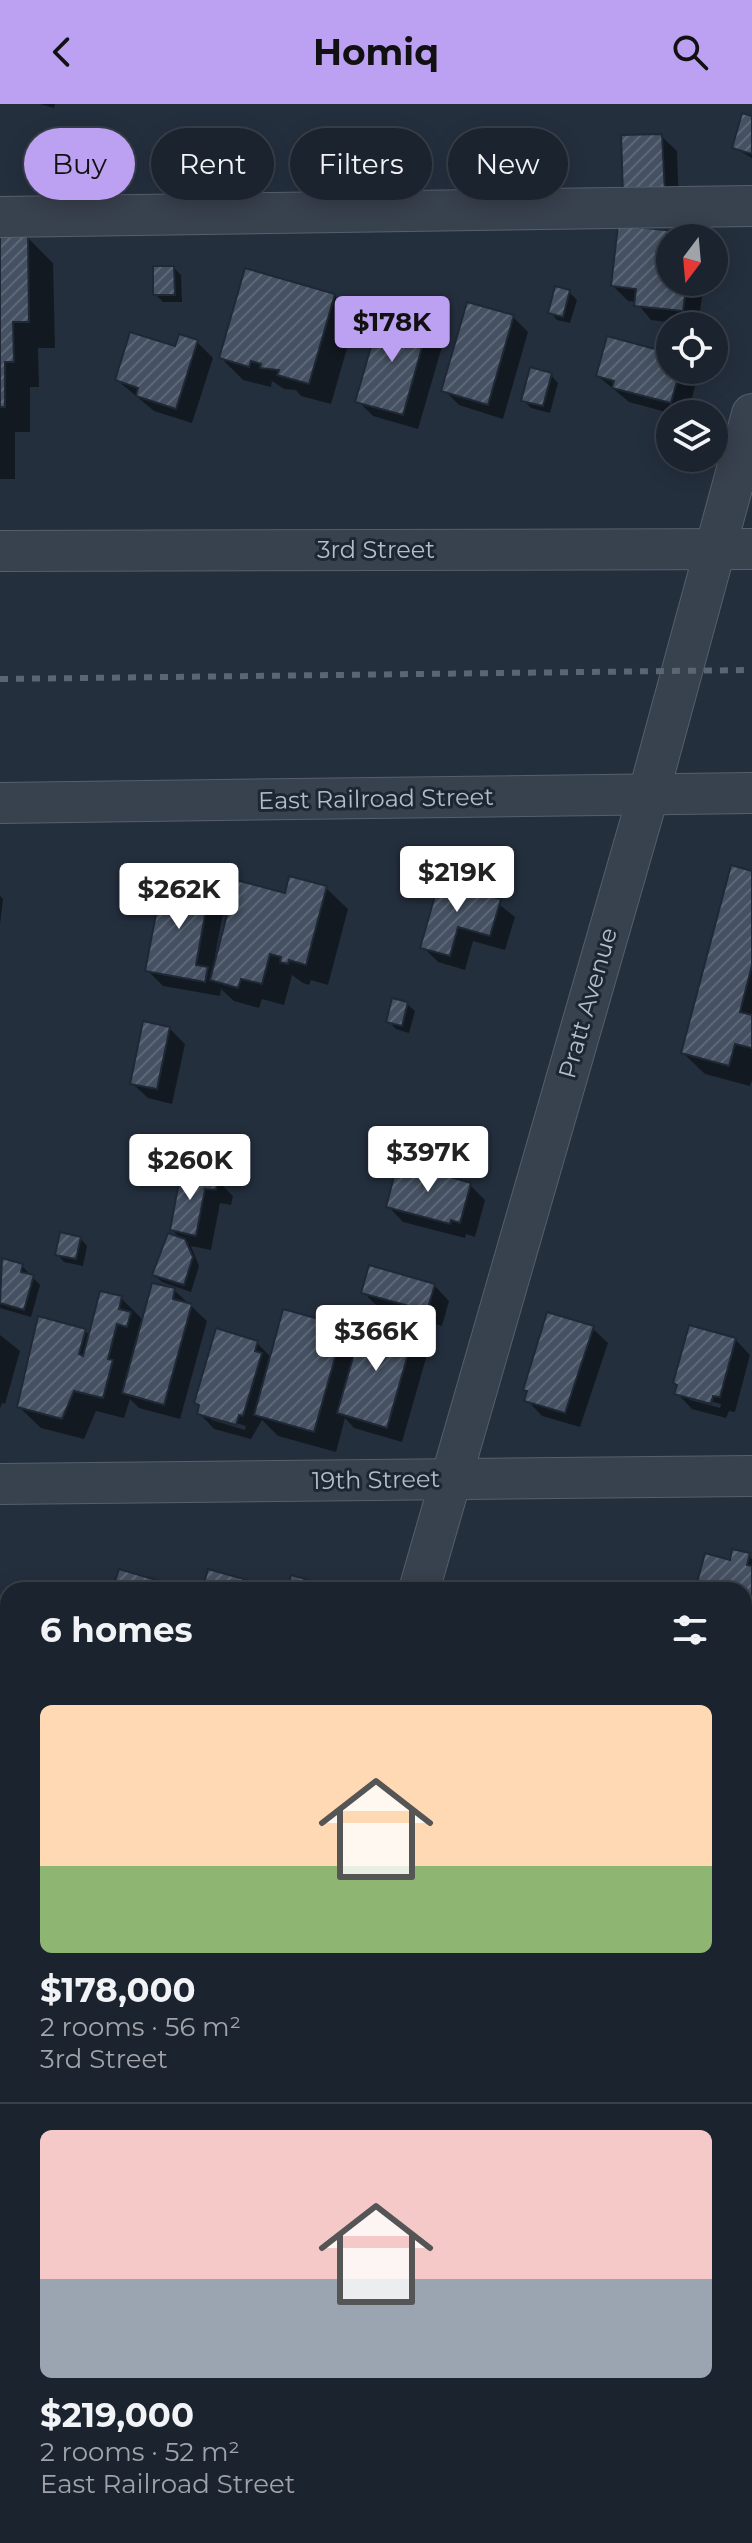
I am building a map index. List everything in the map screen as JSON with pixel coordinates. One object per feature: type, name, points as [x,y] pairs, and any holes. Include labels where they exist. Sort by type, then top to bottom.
[{"type":"street","points":[[0,217],[752,206]]},
{"type":"street","name":"Pratt Avenue","points":[[421,1582],[648,796],[733,549],[752,414]]},
{"type":"street","name":"3rd Street","points":[[0,551],[733,549]]},
{"type":"street","name":"East Railroad Street","points":[[0,803],[752,793]]},
{"type":"street","name":"19th Street","points":[[0,1484],[752,1476]]},
{"type":"building","points":[[742,113],[752,116],[752,154],[732,148]]},
{"type":"building","points":[[662,134],[665,194],[623,196],[621,135]]},
{"type":"building","points":[[618,225],[656,229],[656,296],[685,296],[683,311],[634,306],[636,289],[611,286]]},
{"type":"building","points":[[28,235],[29,322],[13,322],[14,362],[5,362],[5,407],[0,407],[0,236]]},
{"type":"building","points":[[153,266],[174,266],[175,295],[153,295]]},
{"type":"building","points":[[245,268],[335,294],[309,384],[277,375],[279,370],[260,368],[261,364],[251,361],[249,367],[219,358]]},
{"type":"building","points":[[555,286],[570,290],[563,317],[548,313]]},
{"type":"building","points":[[467,302],[514,315],[488,405],[441,391]]},
{"type":"building","points":[[381,312],[428,326],[403,415],[355,402]]},
{"type":"building","points":[[130,332],[175,346],[179,334],[198,340],[176,409],[136,396],[138,388],[115,380]]},
{"type":"building","points":[[607,336],[656,349],[656,384],[676,384],[672,400],[659,400],[612,388],[614,381],[596,376]]},
{"type":"building","points":[[530,367],[552,373],[543,406],[521,401]]},
{"type":"building","points":[[731,865],[752,871],[752,965],[740,1012],[752,1015],[752,1048],[735,1044],[729,1066],[681,1053]]},
{"type":"building","points":[[442,871],[469,878],[466,889],[501,899],[490,936],[458,927],[450,956],[420,948]]},
{"type":"building","points":[[289,876],[327,886],[306,965],[289,960],[288,964],[280,962],[281,957],[270,954],[262,984],[241,979],[238,988],[210,980],[236,880],[285,893]]},
{"type":"building","points":[[163,878],[210,887],[196,965],[208,967],[205,982],[145,971]]},
{"type":"building","points":[[392,998],[408,1002],[402,1026],[386,1022]]},
{"type":"building","points":[[143,1021],[170,1027],[157,1089],[130,1084]]},
{"type":"building","points":[[398,1161],[471,1183],[460,1223],[451,1220],[450,1224],[386,1207]]},
{"type":"building","points":[[181,1171],[219,1179],[216,1190],[205,1189],[196,1236],[170,1230]]},
{"type":"building","points":[[60,1232],[81,1237],[76,1259],[55,1255]]},
{"type":"building","points":[[168,1233],[185,1239],[193,1257],[184,1285],[152,1275]]},
{"type":"building","points":[[2,1258],[23,1264],[21,1272],[34,1275],[24,1310],[0,1303]]},
{"type":"building","points":[[369,1265],[435,1284],[427,1311],[361,1293]]},
{"type":"building","points":[[152,1283],[175,1288],[173,1299],[192,1304],[164,1405],[122,1393]]},
{"type":"building","points":[[100,1291],[122,1296],[119,1309],[131,1312],[127,1327],[117,1324],[108,1359],[113,1360],[103,1398],[74,1391],[62,1419],[17,1407],[38,1316],[86,1329],[79,1354],[83,1356]]},
{"type":"building","points":[[283,1309],[344,1326],[314,1432],[254,1415]]},
{"type":"building","points":[[547,1312],[594,1326],[565,1413],[524,1401],[527,1391],[523,1390]]},
{"type":"building","points":[[364,1319],[414,1333],[387,1428],[337,1413]]},
{"type":"building","points":[[689,1325],[736,1338],[720,1397],[713,1396],[711,1404],[674,1394],[677,1385],[673,1383]]},
{"type":"building","points":[[216,1328],[258,1341],[255,1351],[262,1353],[243,1416],[239,1415],[236,1425],[197,1414],[199,1405],[194,1403]]},
{"type":"building","points":[[732,1549],[750,1553],[747,1565],[752,1566],[752,1582],[697,1582],[705,1553],[730,1560]]},
{"type":"building","points":[[119,1569],[163,1582],[115,1582]]},
{"type":"building","points":[[208,1569],[254,1582],[204,1582]]},
{"type":"building","points":[[291,1575],[316,1582],[289,1582]]},
{"type":"railway","points":[[0,679],[752,670]]}]
